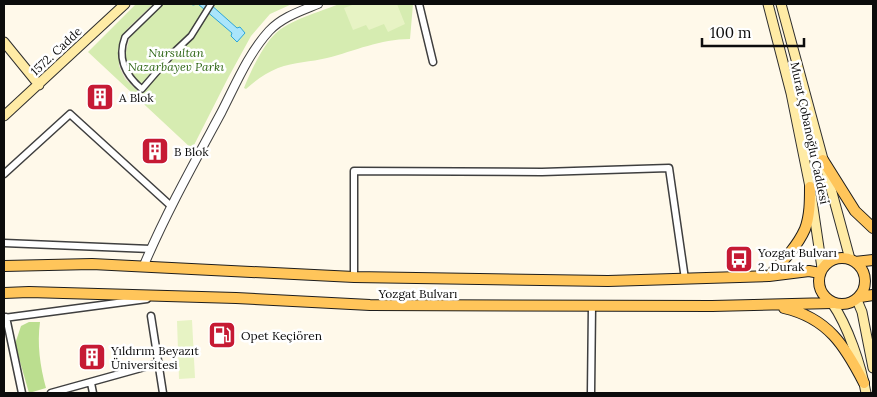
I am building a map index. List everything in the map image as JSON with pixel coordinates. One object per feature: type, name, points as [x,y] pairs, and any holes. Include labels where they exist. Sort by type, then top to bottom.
[{"type":"main road","name":"1572. Cadde","points":[[4,116],[125,4]]},
{"type":"main road","name":"Murat Çobanoğlu Caddesi","points":[[768,4],[791,93],[810,187],[821,270]]},
{"type":"main road","name":"Murat Çobanoğlu Caddesi","points":[[781,4],[823,160],[853,261]]},
{"type":"main road","points":[[4,42],[39,85]]},
{"type":"main road","points":[[823,160],[855,211],[873,228]]},
{"type":"main road","points":[[769,276],[794,247],[804,230],[809,213],[810,187]]},
{"type":"main road","points":[[865,388],[841,316],[832,303],[823,296],[818,281],[821,270],[834,259],[842,258],[853,261],[873,260]]},
{"type":"main road","points":[[853,261],[862,270],[865,278],[865,286],[858,298],[873,368]]},
{"type":"main road","name":"Yozgat Bulvarı","points":[[4,266],[51,263],[144,265],[354,278],[608,281],[769,276],[821,270]]},
{"type":"main road","name":"Yozgat Bulvarı","points":[[4,293],[171,296],[370,305],[776,306],[832,303]]},
{"type":"main road","points":[[832,303],[846,305],[858,298],[873,295]]},
{"type":"main road","points":[[776,306],[794,310],[812,318],[834,335],[849,354],[865,388]]},
{"type":"street","points":[[158,4],[125,37],[123,43],[122,58],[124,68],[127,75],[142,89],[174,52],[191,36],[211,4]]},
{"type":"street","points":[[144,265],[172,206],[245,66],[262,40],[278,22],[318,4]]},
{"type":"street","points":[[419,4],[433,62]]},
{"type":"street","points":[[4,174],[70,114],[172,206]]},
{"type":"street","points":[[354,278],[354,171],[542,172],[669,168],[685,279]]},
{"type":"street","points":[[4,243],[151,249]]},
{"type":"street","points":[[22,393],[5,318],[171,296]]},
{"type":"street","points":[[591,393],[592,306]]},
{"type":"street","points":[[151,316],[163,393]]},
{"type":"street","points":[[51,393],[159,363]]},
{"type":"street","points":[[91,383],[93,393]]},
{"type":"green space","name":"Nursultan Nazarbayev Parkı","points":[[136,4],[292,4],[270,14],[251,36],[192,149],[88,52]]},
{"type":"green space","points":[[339,4],[413,4],[410,39],[378,43],[327,58],[284,66],[265,74],[246,89],[244,88],[253,67],[275,34],[296,20]]},
{"type":"green space","points":[[355,4],[397,4],[405,24],[388,32],[384,24],[369,30],[366,25],[353,30],[344,8]]},
{"type":"green space","points":[[192,320],[195,378],[179,379],[177,321]]},
{"type":"green space","points":[[29,322],[40,322],[40,355],[46,388],[29,393],[15,344],[21,326]]},
{"type":"shaded area","points":[[153,4],[163,4],[130,37],[125,56],[127,66],[134,78],[142,84],[189,34],[207,4],[216,4],[207,14],[199,30],[191,40],[141,94],[125,79],[119,66],[119,45],[127,29]]},
{"type":"water","points":[[198,4],[210,4],[245,33],[237,42],[231,36],[232,33]]},
{"type":"place","name":"A Blok","points":[[100,97]]},
{"type":"place","name":"B Blok","points":[[155,151]]},
{"type":"place","name":"Yozgat Bulvarı 2. Durak","points":[[739,259]]},
{"type":"place","name":"Opet Keçiören","points":[[222,335]]},
{"type":"place","name":"Yıldırım Beyazıt Üniversitesi","points":[[92,357]]}]
